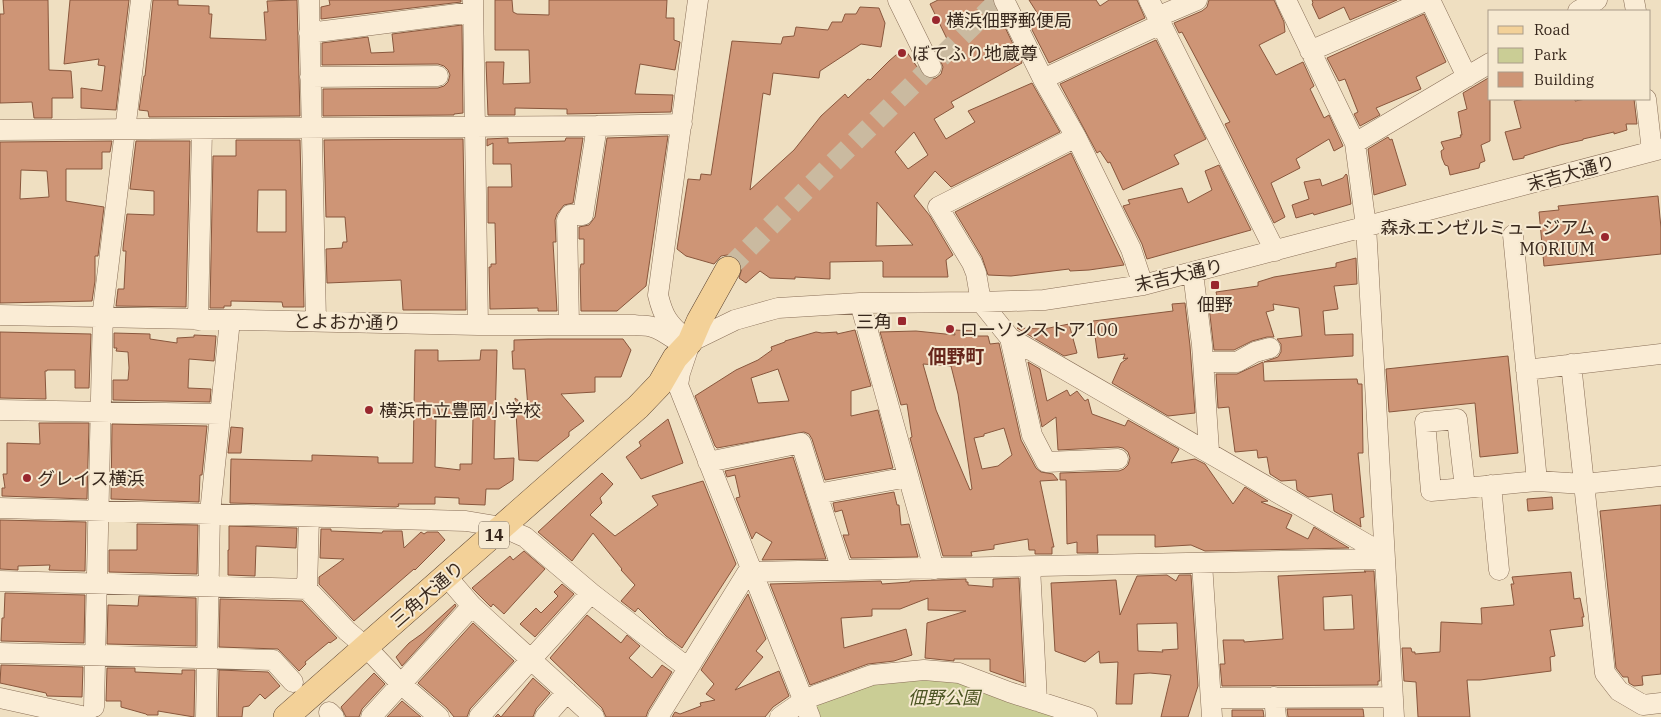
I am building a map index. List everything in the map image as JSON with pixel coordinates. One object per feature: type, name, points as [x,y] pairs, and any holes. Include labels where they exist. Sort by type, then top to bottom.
[{"type":"main road","name":"14","points":[[690,342],[699,321],[728,270]]},
{"type":"main road","name":"三角大通り","points":[[286,717],[638,407],[660,384],[675,358],[690,342]]},
{"type":"street","points":[[0,698],[90,712],[95,656],[103,318],[141,0]]},
{"type":"street","points":[[308,0],[316,321]]},
{"type":"street","points":[[698,0],[658,295],[662,312],[674,328],[690,342],[678,385],[807,709]]},
{"type":"street","points":[[898,0],[931,67]]},
{"type":"street","points":[[1004,0],[1043,79],[1076,137],[1131,249],[1143,285]]},
{"type":"street","points":[[1043,79],[1156,14],[1196,0]]},
{"type":"street","points":[[1286,0],[1355,143],[1366,226],[1394,717]]},
{"type":"street","points":[[1310,51],[1428,0],[1467,77]]},
{"type":"street","points":[[1578,7],[1598,0]]},
{"type":"street","points":[[309,33],[473,6],[478,325]]},
{"type":"street","points":[[1156,14],[1275,251]]},
{"type":"street","points":[[1355,143],[1488,64]]},
{"type":"street","points":[[310,77],[438,76]]},
{"type":"street","points":[[1646,100],[1657,150]]},
{"type":"street","points":[[0,130],[682,124]]},
{"type":"street","points":[[570,325],[567,220],[570,215],[583,215],[597,126]]},
{"type":"street","points":[[198,320],[202,129]]},
{"type":"street","points":[[1076,137],[938,207],[972,263],[976,273],[981,302],[1010,338],[1209,451],[1384,555]]},
{"type":"street","name":"末吉大通り","points":[[690,342],[735,320],[778,308],[860,303],[1044,300],[1143,285],[1657,150]]},
{"type":"street","points":[[1512,235],[1538,481]]},
{"type":"street","points":[[1193,273],[1203,362],[1209,451]]},
{"type":"street","points":[[860,303],[934,568]]},
{"type":"street","name":"とよおか通り","points":[[0,315],[478,325],[652,326],[682,343],[690,342]]},
{"type":"street","points":[[206,717],[210,513],[230,320]]},
{"type":"street","points":[[1010,338],[1032,435],[1046,462],[1118,459]]},
{"type":"street","points":[[1203,362],[1237,362],[1255,352],[1270,348]]},
{"type":"street","points":[[1526,370],[1661,354]]},
{"type":"street","points":[[1571,364],[1604,673],[1619,691],[1644,705],[1661,703]]},
{"type":"street","points":[[0,410],[220,414]]},
{"type":"street","points":[[708,462],[801,442],[842,570]]},
{"type":"street","points":[[1465,488],[1538,481],[1584,484],[1661,476]]},
{"type":"street","points":[[817,494],[908,477]]},
{"type":"street","points":[[1491,485],[1500,570]]},
{"type":"street","points":[[0,508],[466,522],[502,527],[525,537],[591,593],[688,668]]},
{"type":"street","points":[[307,589],[309,517]]},
{"type":"street","points":[[658,717],[747,573],[1377,559],[1384,555]]},
{"type":"street","points":[[1202,563],[1211,707],[1274,697],[1393,697]]},
{"type":"street","points":[[1030,566],[1037,701]]},
{"type":"street","points":[[447,577],[472,606],[594,717]]},
{"type":"street","points":[[0,581],[307,589],[401,684],[439,717]]},
{"type":"street","points":[[479,717],[591,593]]},
{"type":"street","points":[[371,717],[472,606]]},
{"type":"street","points":[[0,653],[273,660],[293,682]]},
{"type":"street","points":[[780,717],[807,709],[816,695],[872,675],[924,670],[959,673],[1087,717]]},
{"type":"street","points":[[545,717],[567,692]]},
{"type":"street","points":[[1274,697],[1276,717]]},
{"type":"green space","name":"佃野公園","points":[[924,677],[962,679],[1079,717],[819,717],[813,701],[874,682]]},
{"type":"building","points":[[3,0],[48,0],[49,70],[71,71],[73,98],[52,98],[52,118],[34,118],[32,102],[0,103],[0,14],[4,14]]},
{"type":"building","points":[[70,0],[129,0],[116,110],[81,108],[81,88],[102,91],[105,66],[98,65],[99,59],[64,64]]},
{"type":"building","points":[[153,0],[178,0],[178,5],[209,6],[209,14],[212,14],[210,38],[266,40],[264,12],[268,12],[267,1],[297,0],[300,116],[149,117],[148,111],[139,110],[145,76]]},
{"type":"building","points":[[329,0],[461,0],[461,2],[321,19],[321,7],[330,5]]},
{"type":"building","points":[[495,0],[512,0],[513,12],[517,14],[549,15],[549,0],[667,0],[666,18],[674,18],[674,40],[680,42],[675,70],[640,64],[635,94],[673,95],[671,112],[567,114],[567,109],[515,108],[515,115],[488,115],[486,62],[504,62],[503,84],[530,83],[529,50],[495,50]]},
{"type":"building","points":[[938,0],[992,0],[1022,63],[951,102],[954,107],[934,119],[946,139],[975,122],[968,111],[1032,83],[1060,132],[951,187],[935,171],[914,196],[930,216],[953,255],[946,260],[948,277],[883,277],[882,261],[830,262],[830,279],[770,278],[760,271],[746,283],[739,278],[742,268],[740,261],[735,256],[721,256],[714,264],[686,256],[677,249],[688,179],[700,180],[701,174],[711,175],[732,41],[781,44],[783,37],[794,36],[796,27],[828,30],[832,22],[842,22],[845,14],[856,14],[860,7],[879,8],[885,23],[881,47],[861,44],[820,71],[819,78],[773,73],[770,95],[763,93],[750,190],[794,150],[821,116],[845,94],[848,98],[868,79],[870,80],[904,48],[924,77],[931,79],[941,74],[943,67],[937,52],[948,41],[930,4]],"holes":[[[914,132],[928,155],[908,169],[895,152]],[[877,202],[913,245],[876,246]]]},
{"type":"building","points":[[1029,0],[1096,0],[1100,6],[1109,0],[1137,0],[1145,18],[1049,63],[1029,24],[1041,19]]},
{"type":"building","points":[[1209,0],[1274,0],[1284,22],[1285,32],[1259,45],[1276,75],[1303,62],[1314,86],[1310,89],[1324,118],[1329,115],[1343,146],[1334,151],[1329,139],[1296,159],[1300,168],[1271,183],[1285,217],[1274,223],[1225,124],[1230,122],[1182,32],[1179,33],[1174,23],[1202,11],[1207,7]]},
{"type":"building","points":[[1312,0],[1397,0],[1350,20],[1344,7],[1319,19]]},
{"type":"building","points":[[1424,14],[1446,62],[1416,77],[1421,89],[1376,108],[1380,115],[1360,126],[1354,114],[1358,112],[1345,79],[1339,81],[1327,58]]},
{"type":"building","points":[[462,25],[463,113],[454,115],[323,116],[323,89],[438,88],[448,82],[450,75],[444,66],[438,64],[322,65],[322,43],[368,37],[371,53],[394,52],[392,34]]},
{"type":"building","points":[[1156,40],[1206,139],[1174,155],[1179,164],[1123,190],[1110,162],[1108,163],[1100,151],[1097,153],[1060,84]]},
{"type":"building","points":[[1488,78],[1490,141],[1481,145],[1485,161],[1480,163],[1479,168],[1450,175],[1448,166],[1445,165],[1442,158],[1441,151],[1444,149],[1441,142],[1461,137],[1460,135],[1462,135],[1458,112],[1467,109],[1463,93]]},
{"type":"building","points":[[1634,100],[1637,124],[1626,124],[1627,130],[1614,134],[1614,132],[1583,139],[1513,160],[1505,132],[1521,128],[1514,101]]},
{"type":"building","points":[[668,136],[646,286],[617,311],[581,311],[580,269],[581,264],[584,264],[584,239],[579,239],[579,227],[589,225],[595,217],[607,138]]},
{"type":"building","points":[[1388,137],[1390,140],[1392,139],[1406,185],[1374,195],[1368,149]]},
{"type":"building","points":[[508,138],[508,143],[565,141],[566,138],[583,138],[573,203],[564,205],[555,220],[556,242],[553,242],[557,311],[538,311],[538,308],[490,309],[489,267],[491,267],[491,264],[496,264],[495,223],[488,223],[488,187],[512,187],[511,164],[493,164],[493,143],[487,146],[487,139]]},
{"type":"building","points":[[463,139],[466,310],[403,310],[401,280],[327,283],[326,249],[342,248],[343,242],[347,242],[345,217],[326,217],[324,140]]},
{"type":"building","points":[[236,140],[300,140],[304,307],[283,307],[282,302],[231,301],[231,306],[210,308],[213,156],[236,156]],"holes":[[[258,190],[286,190],[286,232],[257,232]]]},
{"type":"building","points":[[112,141],[110,152],[102,152],[102,169],[66,169],[66,201],[104,207],[98,256],[95,256],[95,281],[92,301],[0,303],[0,142]],"holes":[[[21,170],[47,171],[49,197],[20,199]]]},
{"type":"building","points":[[136,141],[190,141],[186,307],[116,306],[118,289],[124,289],[126,251],[123,251],[123,248],[127,214],[154,215],[154,191],[130,189]]},
{"type":"building","points":[[1071,153],[1124,265],[1089,270],[1070,271],[1069,269],[1011,276],[988,275],[982,257],[955,212]]},
{"type":"building","points":[[1219,165],[1251,230],[1147,259],[1142,244],[1123,206],[1130,204],[1128,200],[1182,188],[1188,203],[1212,190],[1205,171]]},
{"type":"building","points":[[1346,174],[1351,204],[1314,215],[1313,213],[1296,218],[1292,205],[1309,199],[1304,182],[1320,179],[1322,186],[1343,178]]},
{"type":"building","points":[[1658,196],[1661,254],[1544,266],[1539,212],[1559,210],[1558,206]]},
{"type":"building","points":[[1356,258],[1357,284],[1334,286],[1338,309],[1323,311],[1325,335],[1353,334],[1353,356],[1264,362],[1278,357],[1281,352],[1281,344],[1277,339],[1302,336],[1299,308],[1273,304],[1274,310],[1266,312],[1274,337],[1252,341],[1234,350],[1214,350],[1208,298],[1217,296],[1216,292],[1258,286],[1258,282],[1274,277],[1336,267],[1336,263]]},
{"type":"building","points":[[1185,303],[1195,413],[1168,416],[1112,383],[1121,363],[1128,358],[1123,359],[1125,354],[1098,358],[1093,321],[1173,311],[1172,304]]},
{"type":"building","points":[[1069,324],[1077,353],[1064,356],[1017,328],[1044,329]]},
{"type":"building","points":[[855,330],[871,386],[851,391],[851,416],[878,410],[893,468],[825,480],[812,439],[809,434],[804,432],[717,448],[715,446],[695,396],[736,370],[758,360],[772,350],[771,347],[816,332],[837,332],[837,334]],"holes":[[[778,369],[789,401],[758,403],[751,378]]]},
{"type":"building","points":[[954,330],[975,331],[976,336],[988,336],[990,344],[999,343],[1021,440],[1036,468],[1041,472],[1053,474],[1058,480],[1040,481],[1054,547],[1052,547],[1052,554],[1035,554],[1035,550],[1029,550],[1028,539],[994,545],[994,549],[971,552],[972,556],[943,556],[910,438],[912,437],[907,404],[901,405],[880,332],[916,331],[955,335]],"holes":[[[923,364],[951,366],[958,394],[972,489],[970,490],[936,410]],[[1004,428],[1012,455],[998,466],[982,469],[974,438]]]},
{"type":"building","points":[[0,332],[91,334],[89,388],[75,388],[75,370],[47,370],[45,371],[46,399],[0,398]]},
{"type":"building","points":[[114,333],[150,334],[150,339],[177,343],[177,338],[194,337],[194,335],[216,336],[214,361],[189,359],[188,388],[211,389],[210,402],[113,400],[113,380],[128,380],[129,368],[128,352],[116,351],[117,348],[114,348]]},
{"type":"building","points":[[623,339],[631,350],[621,377],[595,377],[595,392],[561,394],[584,421],[569,432],[569,436],[538,461],[519,460],[515,398],[528,408],[525,369],[513,369],[512,351],[514,351],[514,340]]},
{"type":"building","points":[[415,350],[438,350],[438,361],[480,360],[481,350],[497,350],[494,459],[514,458],[513,480],[499,489],[486,489],[485,505],[459,504],[459,498],[435,497],[435,504],[398,504],[399,506],[396,507],[230,503],[231,459],[312,461],[312,455],[378,457],[378,463],[413,463]],"holes":[[[436,417],[473,417],[472,464],[460,464],[460,470],[435,467]]]},
{"type":"building","points":[[1508,356],[1518,453],[1480,457],[1475,403],[1389,412],[1386,369]]},
{"type":"building","points":[[1028,362],[1040,369],[1047,401],[1067,390],[1070,396],[1077,391],[1085,401],[1088,399],[1092,414],[1125,426],[1128,420],[1179,449],[1171,463],[1195,459],[1205,464],[1233,504],[1245,487],[1268,501],[1261,502],[1292,515],[1286,528],[1308,539],[1314,527],[1349,548],[1205,551],[1191,545],[1155,547],[1155,535],[1097,535],[1098,553],[1077,553],[1077,542],[1067,544],[1066,480],[1060,480],[1060,473],[1119,471],[1128,465],[1130,458],[1128,452],[1118,447],[1058,450],[1056,417],[1042,427]]},
{"type":"building","points":[[1263,362],[1264,381],[1357,379],[1358,384],[1362,384],[1363,453],[1358,453],[1364,517],[1360,518],[1361,527],[1334,511],[1332,494],[1308,497],[1297,490],[1296,480],[1281,481],[1270,474],[1267,457],[1258,458],[1257,450],[1235,452],[1229,407],[1218,408],[1216,374],[1237,374]]},
{"type":"building","points":[[668,419],[683,463],[641,479],[626,457],[641,446],[639,442]]},
{"type":"building","points":[[39,423],[89,423],[87,499],[2,496],[2,488],[5,488],[3,474],[7,474],[7,443],[40,444]]},
{"type":"building","points":[[112,424],[207,426],[202,475],[200,475],[199,502],[111,499]]},
{"type":"building","points":[[231,427],[243,428],[241,453],[228,453]]},
{"type":"building","points":[[793,457],[826,559],[762,560],[772,542],[756,532],[752,539],[736,498],[740,497],[735,475],[727,477],[725,471]]},
{"type":"building","points":[[602,473],[613,484],[600,498],[602,503],[590,515],[615,536],[658,505],[652,496],[703,481],[736,564],[682,648],[666,636],[638,608],[635,612],[621,601],[635,585],[593,533],[572,561],[538,532]]},
{"type":"building","points":[[894,492],[897,505],[899,505],[901,525],[909,524],[918,557],[851,558],[843,535],[849,535],[842,510],[835,512],[833,503]]},
{"type":"building","points":[[1552,497],[1553,509],[1528,511],[1527,499]]},
{"type":"building","points":[[1661,505],[1661,674],[1642,676],[1643,685],[1634,686],[1629,683],[1628,677],[1623,677],[1616,668],[1600,511]]},
{"type":"building","points":[[0,520],[86,522],[85,571],[49,570],[50,565],[18,566],[18,570],[0,569]]},
{"type":"building","points":[[137,524],[198,525],[197,574],[109,572],[109,550],[137,550]]},
{"type":"building","points":[[229,526],[297,528],[296,548],[256,546],[255,576],[228,575]]},
{"type":"building","points":[[321,529],[382,533],[383,531],[402,531],[404,548],[421,532],[424,534],[427,532],[438,532],[445,540],[415,570],[354,621],[319,584],[319,577],[344,559],[320,558]]},
{"type":"building","points":[[524,551],[545,569],[504,614],[493,604],[491,607],[472,588],[510,556],[513,560]]},
{"type":"building","points":[[1364,571],[1374,571],[1380,681],[1378,681],[1378,685],[1222,686],[1220,664],[1225,664],[1223,640],[1244,640],[1244,642],[1283,639],[1278,576],[1366,572]],"holes":[[[1352,595],[1354,629],[1324,630],[1323,597]]]},
{"type":"building","points":[[1571,572],[1574,599],[1580,598],[1584,617],[1582,617],[1583,626],[1550,630],[1555,656],[1550,657],[1551,671],[1467,680],[1470,717],[1418,717],[1416,682],[1404,681],[1402,648],[1411,648],[1415,654],[1440,652],[1441,622],[1482,624],[1481,608],[1514,605],[1512,577]]},
{"type":"building","points":[[1167,575],[1176,581],[1179,575],[1191,575],[1198,686],[1188,717],[1161,717],[1171,675],[1134,674],[1132,704],[1116,704],[1118,662],[1100,663],[1099,651],[1085,662],[1055,651],[1051,583],[1116,580],[1120,615],[1137,576]],"holes":[[[1177,623],[1178,649],[1162,650],[1163,652],[1138,651],[1137,624]]]},
{"type":"building","points":[[1019,578],[1024,683],[990,671],[990,659],[954,659],[954,661],[925,658],[927,623],[966,611],[928,610],[928,598],[900,609],[872,609],[872,616],[841,618],[844,648],[906,629],[912,655],[894,661],[868,664],[810,685],[770,584],[881,581],[882,584],[966,579],[968,585],[993,587],[993,579]]},
{"type":"building","points":[[562,584],[574,594],[535,637],[520,624],[536,608],[541,613],[558,596],[554,592]]},
{"type":"building","points":[[5,593],[85,595],[84,643],[1,641]]},
{"type":"building","points":[[748,594],[766,639],[756,651],[763,657],[735,690],[779,671],[789,696],[773,707],[765,717],[672,717],[675,712],[680,714],[701,706],[700,703],[715,700],[706,694],[714,684],[701,670]]},
{"type":"building","points":[[139,596],[196,598],[196,646],[107,644],[108,605],[138,606]]},
{"type":"building","points":[[220,599],[302,601],[337,638],[329,642],[305,662],[306,664],[299,671],[278,649],[219,647]]},
{"type":"building","points":[[455,604],[456,606],[402,666],[396,657],[409,643]]},
{"type":"building","points":[[587,615],[621,643],[627,635],[640,646],[629,658],[652,678],[662,665],[672,672],[646,717],[606,717],[602,708],[550,658]]},
{"type":"building","points":[[473,623],[514,661],[470,709],[467,717],[454,717],[447,708],[418,683]]},
{"type":"building","points":[[1,665],[83,667],[82,697],[47,696],[46,693],[0,683]]},
{"type":"building","points":[[107,668],[135,668],[135,672],[182,674],[182,670],[195,670],[194,717],[158,711],[158,715],[147,715],[121,707],[121,701],[106,701]]},
{"type":"building","points":[[219,670],[268,672],[280,686],[265,699],[260,694],[249,706],[243,707],[242,717],[218,717]]},
{"type":"building","points":[[374,673],[385,684],[362,709],[359,717],[346,717],[341,707]]},
{"type":"building","points":[[533,678],[550,693],[536,709],[533,717],[501,717]]},
{"type":"building","points":[[402,701],[421,717],[387,717]]},
{"type":"building","points":[[1287,709],[1363,709],[1364,717],[1288,717]]},
{"type":"building","points":[[1232,710],[1263,710],[1264,717],[1232,717]]},
{"type":"tunnel","points":[[728,269],[999,0]]},
{"type":"place","name":"横浜佃野郵便局","points":[[936,20]]},
{"type":"place","name":"ぼてふり地蔵尊","points":[[902,53]]},
{"type":"place","name":"森永エンゼルミュージアム MORIUM","points":[[1605,237]]},
{"type":"place","name":"佃野","points":[[1215,285]]},
{"type":"place","name":"三角","points":[[902,321]]},
{"type":"place","name":"ローソンストア100","points":[[950,329]]},
{"type":"place","name":"横浜市立豊岡小学校","points":[[369,410]]},
{"type":"place","name":"グレイス横浜","points":[[27,478]]},
{"type":"district","name":"佃野町","points":[[956,356]]}]
